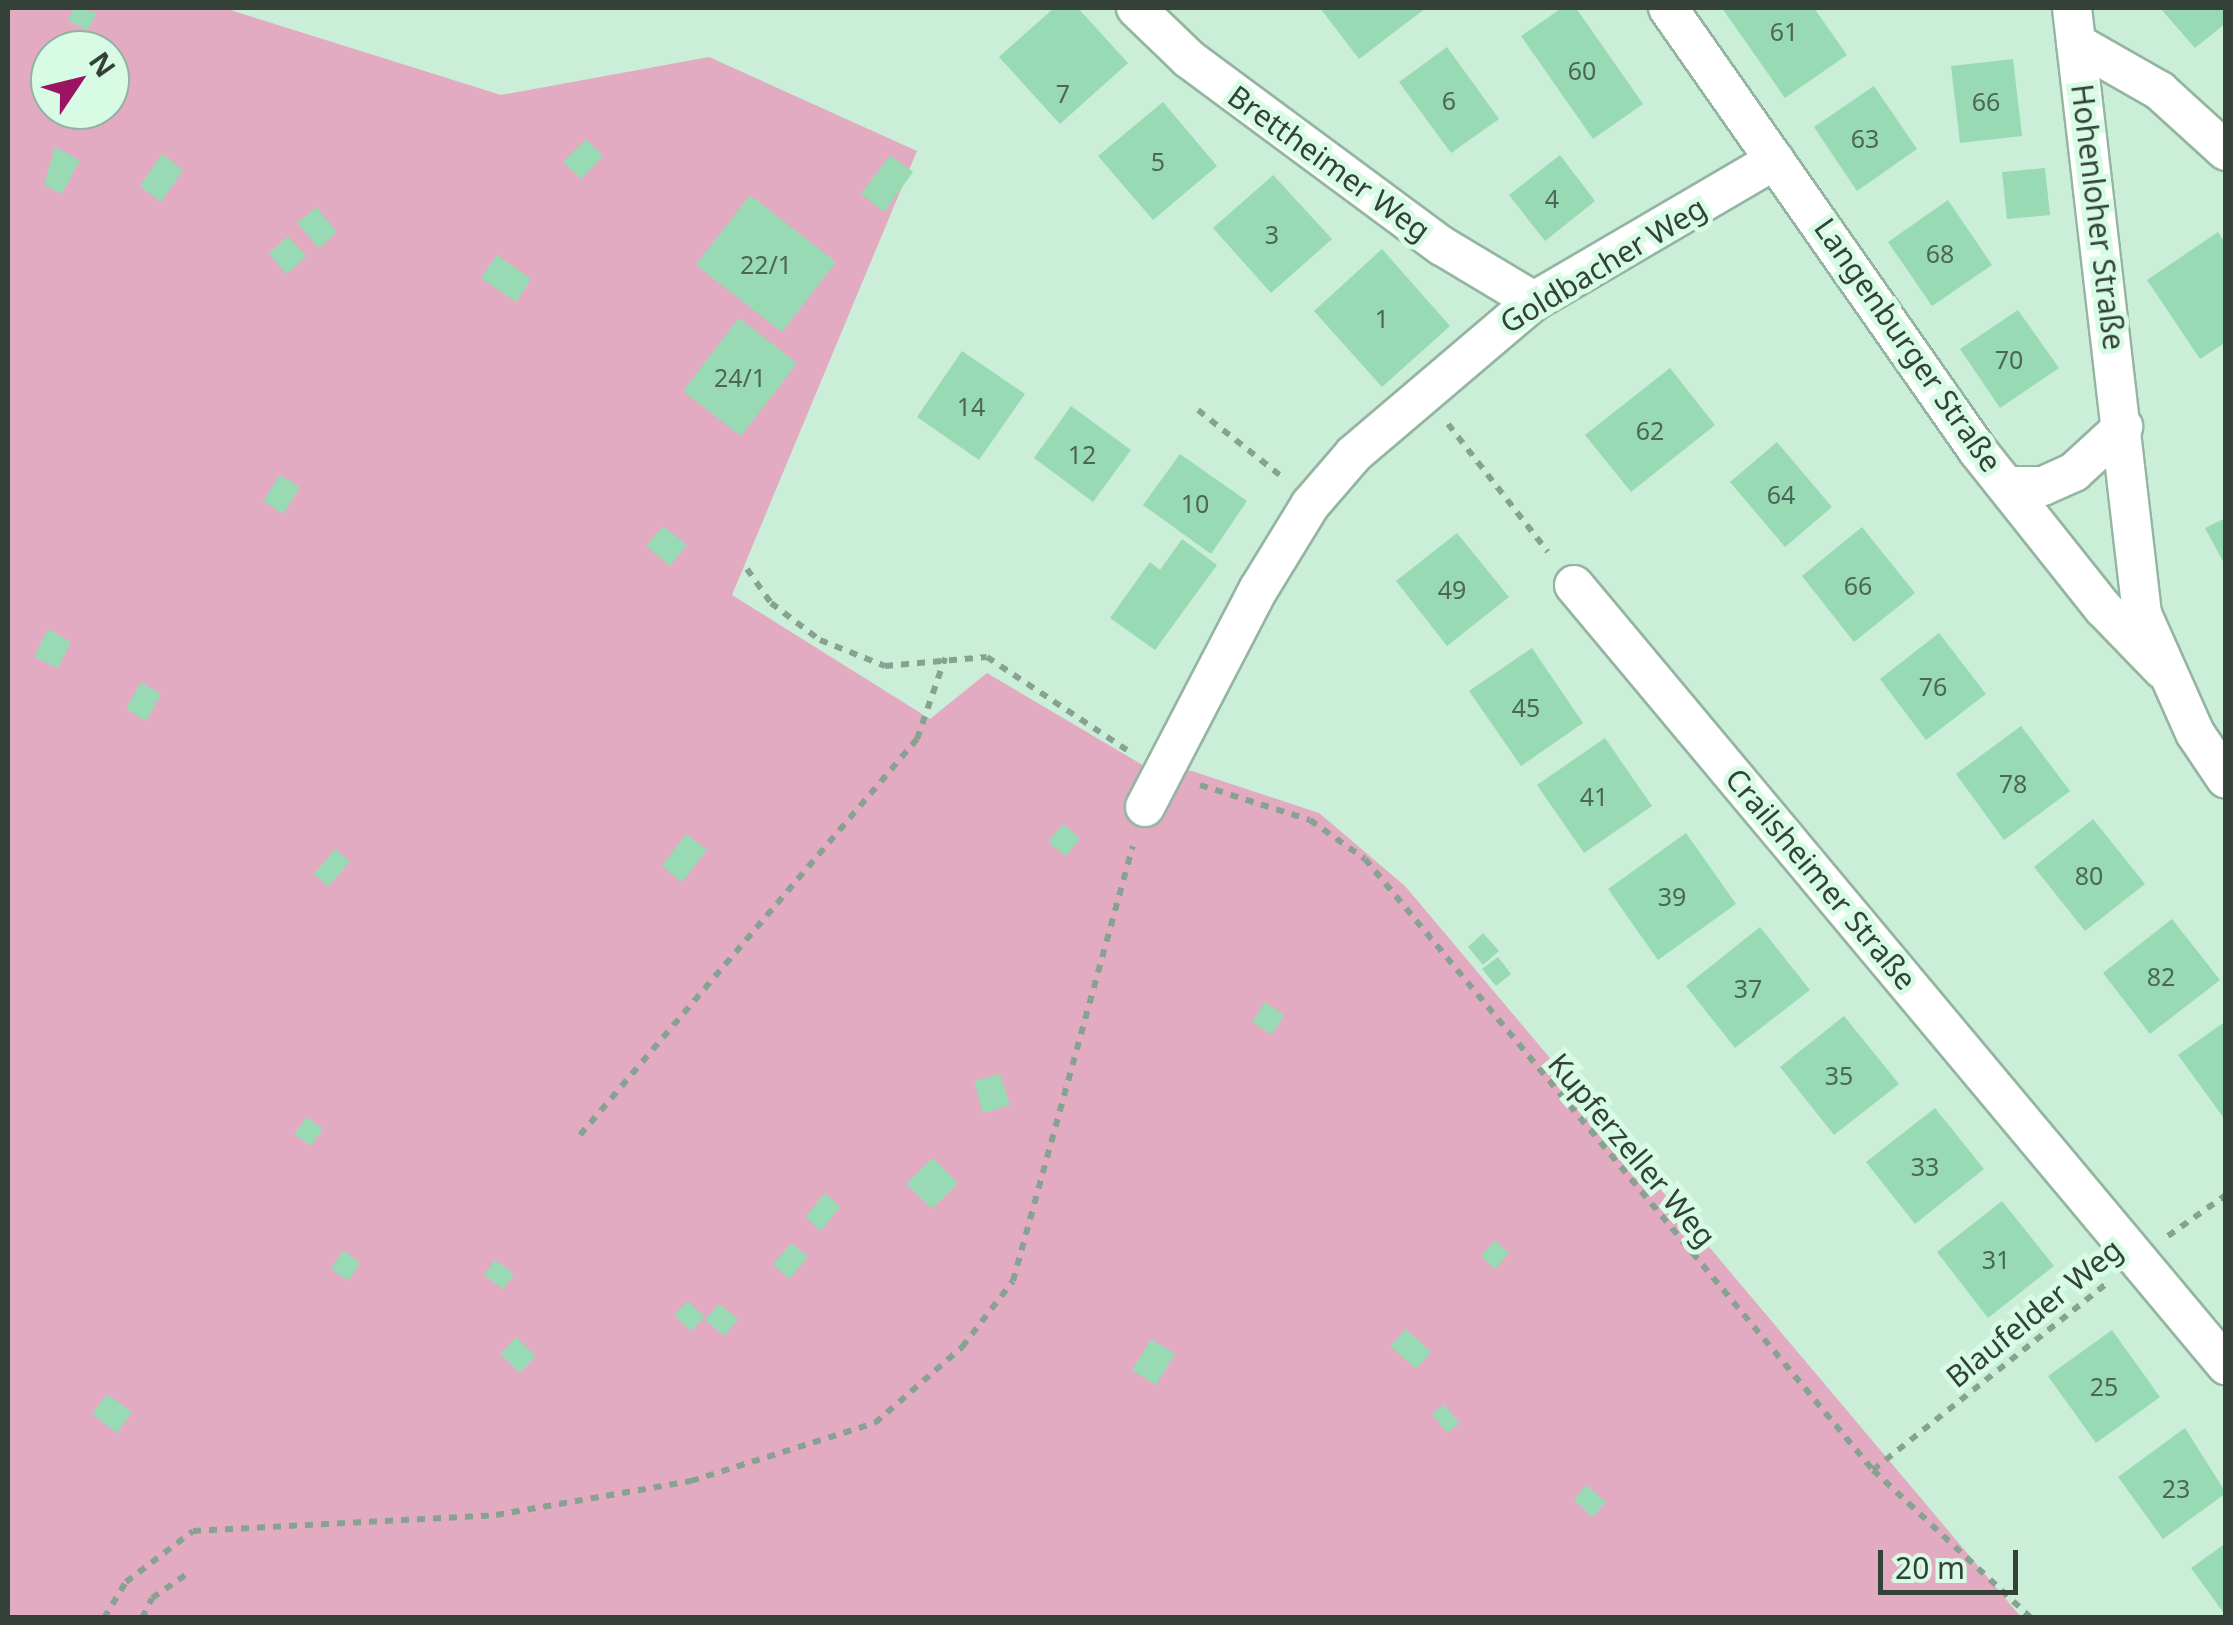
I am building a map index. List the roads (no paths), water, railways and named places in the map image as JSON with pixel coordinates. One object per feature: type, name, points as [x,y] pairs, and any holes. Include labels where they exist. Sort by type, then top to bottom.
[{"type":"street","name":"Brettheimer Weg","points":[[1136,8],[1189,59],[1442,246],[1534,301]]},
{"type":"street","name":"Langenburger Straße","points":[[1668,8],[2009,486],[2103,608],[2163,670]]},
{"type":"street","points":[[2074,26],[2160,91],[2226,151]]},
{"type":"street","name":"Hohenloher Straße","points":[[2074,26],[2124,428],[2134,565],[2163,670],[2226,779]]},
{"type":"street","name":"Goldbacher Weg","points":[[1145,807],[1310,505],[1421,390],[1534,301],[1776,160]]},
{"type":"street","points":[[2009,486],[2043,486],[2074,472],[2124,428]]},
{"type":"street","name":"Crailsheimer Straße","points":[[1574,585],[2226,1364]]}]
